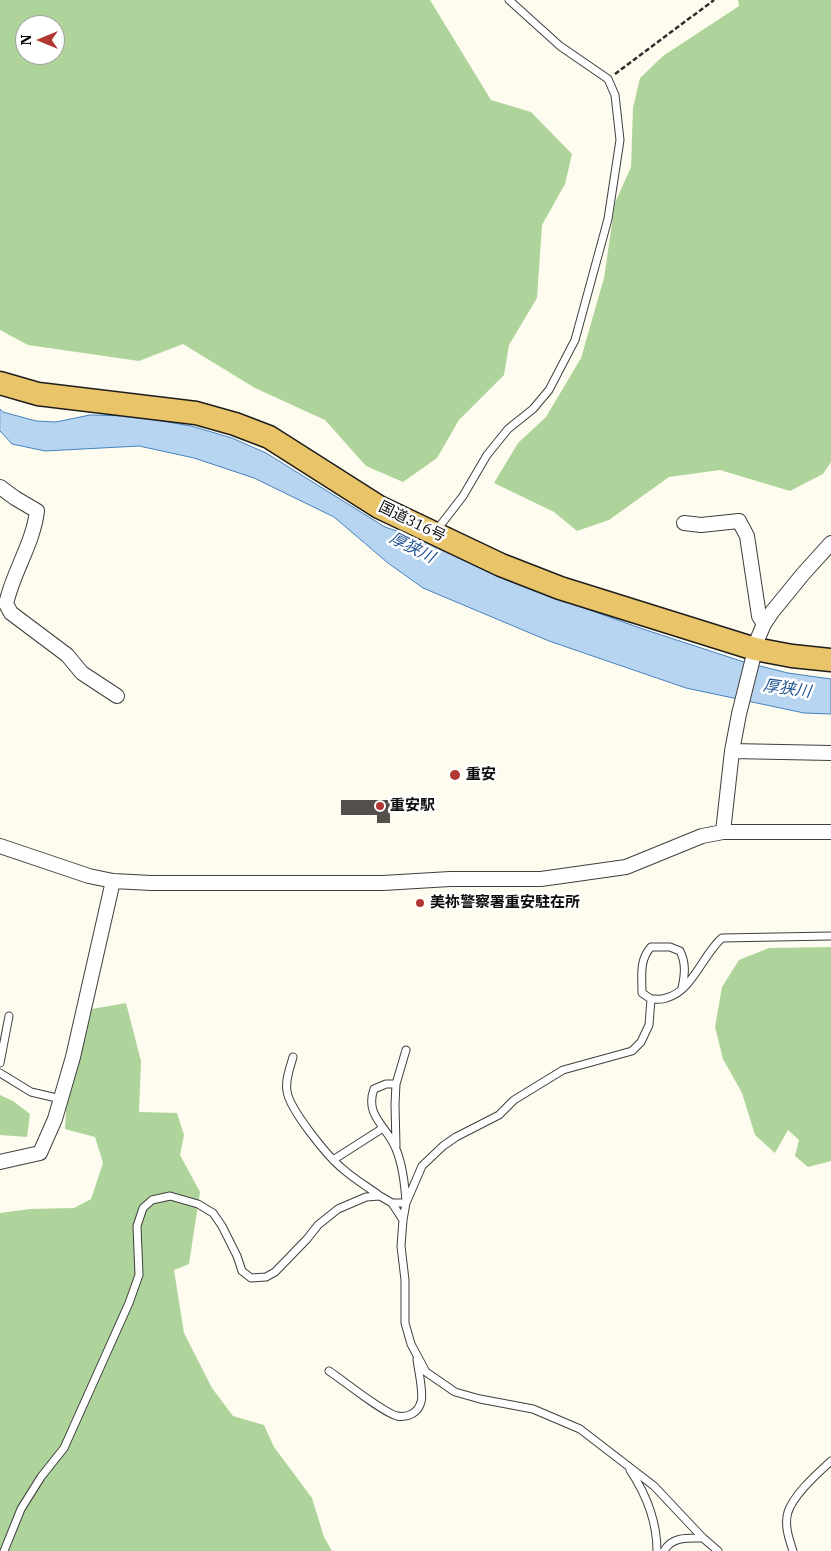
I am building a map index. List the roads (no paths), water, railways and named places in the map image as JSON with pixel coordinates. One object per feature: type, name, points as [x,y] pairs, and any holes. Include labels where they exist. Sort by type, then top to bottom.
[{"type":"highway","name":"国道316号","points":[[0,383],[38,394],[196,413],[235,424],[269,437],[380,507],[501,564],[560,588],[754,652],[831,660]]},
{"type":"street","points":[[0,487],[37,511],[35,523],[10,586],[6,604],[11,613],[67,655],[82,673],[117,696]]},
{"type":"street","points":[[684,524],[701,525],[739,521],[747,536],[760,616],[764,624]]},
{"type":"street","points":[[722,832],[738,714],[754,652],[764,624],[803,574],[831,543]]},
{"type":"street","points":[[732,751],[831,754]]},
{"type":"street","points":[[0,846],[89,876],[113,881],[151,883],[383,883],[450,879],[541,879],[626,866],[702,836],[722,832],[831,832]]},
{"type":"street","points":[[0,1162],[40,1153],[55,1119],[73,1057],[113,881]]},
{"type":"lane","points":[[434,533],[463,496],[487,455],[508,429],[533,409],[549,390],[575,340],[608,218],[620,140],[615,95],[608,79],[560,46],[508,0]]},
{"type":"lane","points":[[682,988],[685,971],[684,959],[680,951],[670,946],[651,947],[644,954],[641,967],[642,993],[650,999],[667,998],[682,988],[693,977],[716,943],[722,938],[831,936]]},
{"type":"lane","points":[[329,1371],[385,1410],[397,1416],[409,1416],[416,1412],[422,1401],[416,1356],[405,1323],[405,1280],[401,1246],[406,1203],[422,1166],[443,1146],[456,1137],[499,1115],[514,1100],[563,1070],[632,1051],[641,1042],[649,1025],[650,999]]},
{"type":"lane","points":[[0,1063],[9,1016]]},
{"type":"lane","points":[[406,1050],[396,1084],[395,1104],[396,1147],[402,1169],[406,1203]]},
{"type":"lane","points":[[293,1057],[287,1081],[287,1092],[292,1106],[333,1160],[342,1169],[392,1203],[403,1220]]},
{"type":"lane","points":[[0,1073],[30,1092],[61,1099]]},
{"type":"lane","points":[[396,1084],[386,1084],[374,1089],[371,1098],[372,1109],[382,1128],[396,1147]]},
{"type":"lane","points":[[333,1160],[382,1128]]},
{"type":"lane","points":[[4,1551],[21,1509],[41,1477],[64,1448],[129,1303],[139,1275],[137,1226],[143,1208],[152,1200],[170,1196],[198,1204],[213,1213],[238,1256],[242,1271],[251,1278],[266,1277],[275,1272],[318,1225],[338,1209],[366,1197],[380,1196]]},
{"type":"lane","points":[[392,1203],[406,1203]]},
{"type":"lane","points":[[416,1356],[426,1372],[455,1392],[480,1399],[533,1409],[580,1429],[654,1486],[703,1538],[718,1551]]},
{"type":"lane","points":[[793,1551],[787,1534],[788,1513],[794,1500],[831,1461]]},
{"type":"lane","points":[[625,1463],[638,1482],[650,1509],[657,1534],[657,1551]]},
{"type":"lane","points":[[664,1551],[666,1546],[678,1538],[703,1538]]},
{"type":"water","name":"厚狭川","points":[[0,409],[3,412],[36,421],[56,422],[90,415],[133,416],[191,426],[232,438],[266,453],[385,527],[426,541],[534,590],[640,628],[744,662],[788,673],[831,679],[831,714],[804,713],[686,688],[549,641],[423,588],[388,563],[334,517],[254,478],[194,458],[139,446],[45,451],[12,444],[0,431]]},
{"type":"place","name":"重安","points":[[455,775]]},
{"type":"place","name":"重安駅","points":[[380,806]]},
{"type":"place","name":"美祢警察署重安駐在所","points":[[420,903]]}]
